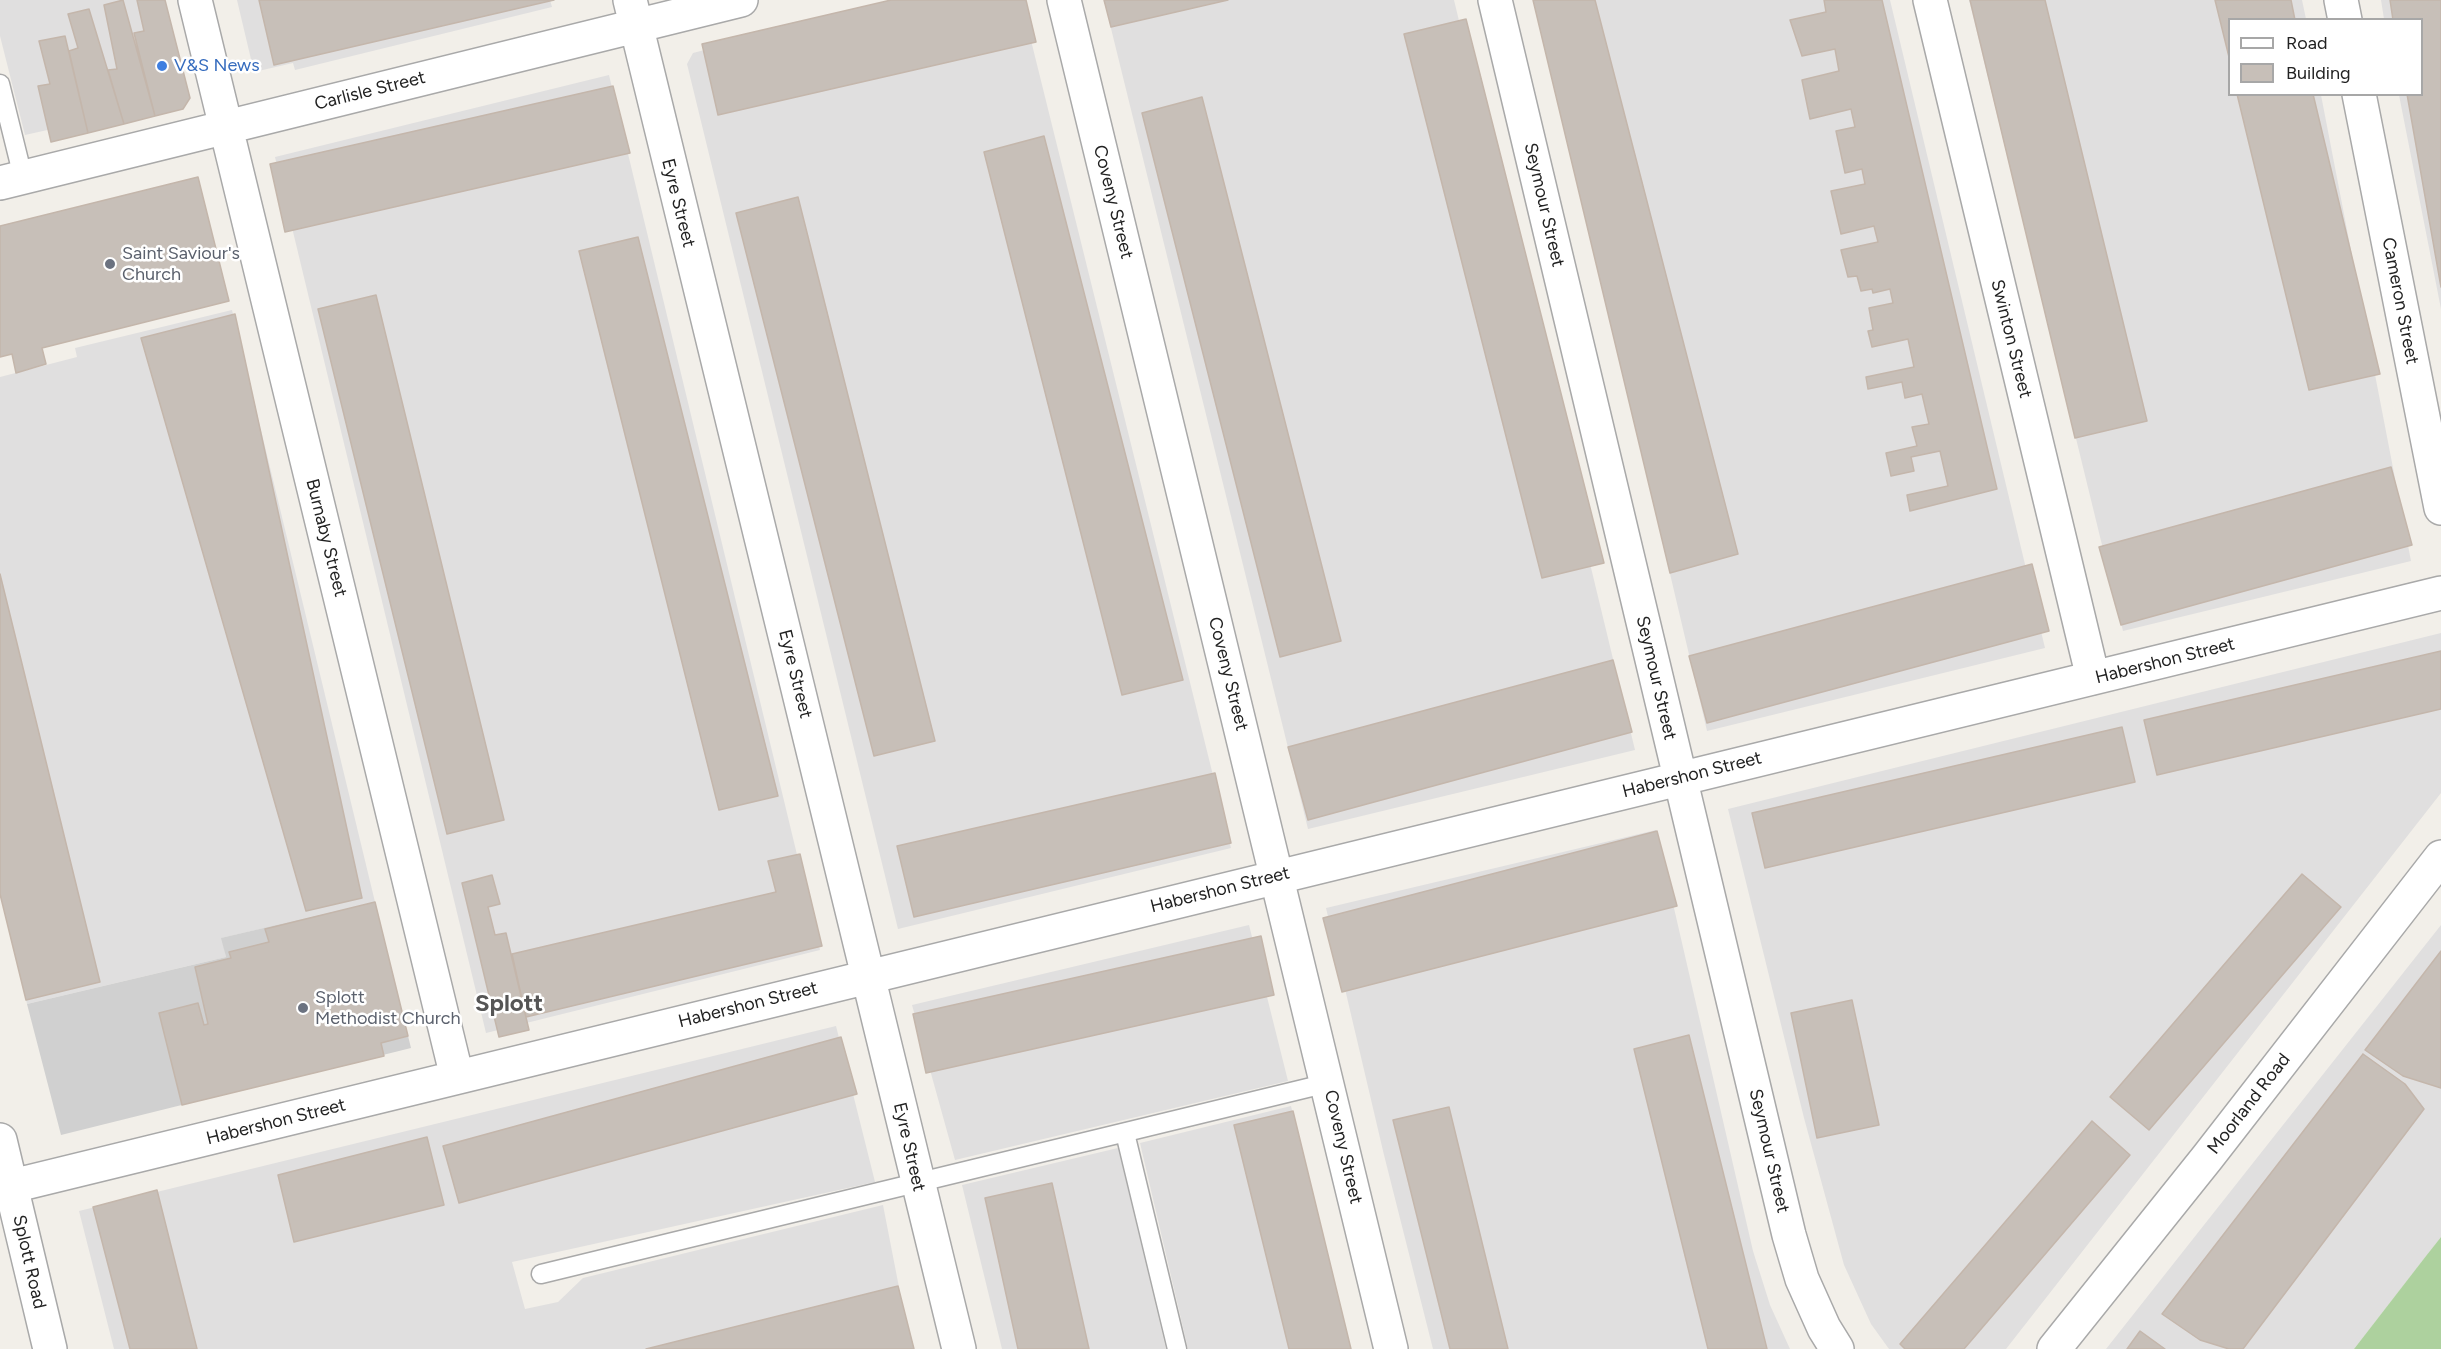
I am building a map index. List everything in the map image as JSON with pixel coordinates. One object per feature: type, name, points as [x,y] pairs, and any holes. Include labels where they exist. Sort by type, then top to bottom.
[{"type":"street","name":"Burnaby Street","points":[[195,0],[457,1077]]},
{"type":"street","name":"Carlisle Street","points":[[12,180],[226,126],[632,13],[741,0]]},
{"type":"street","name":"Coveny Street","points":[[1064,0],[1391,1349]]},
{"type":"street","name":"Seymour Street","points":[[1495,0],[1789,1235],[1802,1279],[1824,1328],[1837,1349]]},
{"type":"street","name":"Swinton Street","points":[[1930,0],[2093,678]]},
{"type":"street","points":[[2341,0],[2345,18]]},
{"type":"street","name":"Eyre Street","points":[[632,13],[959,1349]]},
{"type":"street","name":"Cameron Street","points":[[2360,96],[2441,508]]},
{"type":"street","name":"Habershon Street","points":[[6,1188],[2441,593]]},
{"type":"street","name":"Moorland Road","points":[[2054,1349],[2221,1140],[2441,857]]},
{"type":"street","name":"Splott Road","points":[[0,1140],[6,1188],[50,1349]]},
{"type":"lane","points":[[0,84],[12,180]]},
{"type":"lane","points":[[542,1274],[1328,1083]]},
{"type":"lane","points":[[1125,1133],[1177,1349]]},
{"type":"shaded area","points":[[0,0],[157,0],[173,102],[25,135],[0,36]]},
{"type":"shaded area","points":[[237,0],[550,0],[552,7],[295,70],[293,63],[254,72]]},
{"type":"shaded area","points":[[895,0],[1021,0],[1231,848],[898,929],[687,64],[693,53]]},
{"type":"shaded area","points":[[1104,0],[1454,0],[1635,750],[1308,829]]},
{"type":"shaded area","points":[[1535,0],[1890,0],[2045,648],[1707,731]]},
{"type":"shaded area","points":[[1969,0],[2302,0],[2306,18],[2228,18],[2228,96],[2321,96],[2411,561],[2123,631]]},
{"type":"shaded area","points":[[2381,0],[2441,0],[2441,309],[2399,96],[2423,96],[2423,18],[2384,18]]},
{"type":"shaded area","points":[[609,75],[820,950],[486,1033],[275,157]]},
{"type":"shaded area","points":[[232,310],[375,902],[222,938],[226,957],[27,1004],[0,892],[0,377],[77,357],[75,348]]},
{"type":"shaded area","points":[[2441,633],[2441,793],[2006,1349],[1889,1349],[1871,1324],[1844,1265],[1804,1118],[1728,809]]},
{"type":"shaded area","points":[[1656,830],[1753,1251],[1770,1305],[1790,1349],[1433,1349],[1384,1155],[1326,908]]},
{"type":"shaded area","name":"Splott Methodist Church","points":[[375,902],[411,1048],[61,1135],[27,1004],[226,957],[221,938]]},
{"type":"shaded area","points":[[1249,925],[1288,1081],[955,1160],[912,1005]]},
{"type":"shaded area","points":[[2441,925],[2441,1237],[2354,1349],[2106,1349]]},
{"type":"shaded area","points":[[836,1026],[875,1182],[512,1262],[525,1309],[558,1302],[583,1278],[883,1205],[911,1349],[114,1349],[79,1211]]},
{"type":"shaded area","points":[[1291,1106],[1351,1349],[1188,1349],[1140,1143]]},
{"type":"shaded area","points":[[1118,1148],[1166,1349],[1002,1349],[962,1185]]},
{"type":"green space","points":[[2441,1237],[2441,1349],[2354,1349],[2426,1256]]},
{"type":"building","points":[[123,0],[155,116],[124,124],[108,70],[117,69],[104,5]]},
{"type":"building","name":"V&S News","points":[[137,0],[165,0],[190,98],[183,109],[155,116],[134,33],[144,31]]},
{"type":"building","points":[[259,0],[554,0],[274,65]]},
{"type":"building","points":[[891,0],[1026,0],[1036,42],[718,115],[702,44]]},
{"type":"building","points":[[1104,0],[1228,0],[1111,27]]},
{"type":"building","points":[[1533,0],[1595,0],[1738,554],[1670,573]]},
{"type":"building","points":[[1824,0],[1882,0],[1997,489],[1910,511],[1907,495],[1948,486],[1940,451],[1911,457],[1914,471],[1891,476],[1886,453],[1917,446],[1912,427],[1929,424],[1922,394],[1905,398],[1902,382],[1868,389],[1866,377],[1914,367],[1908,339],[1872,347],[1868,331],[1873,330],[1869,308],[1893,303],[1890,289],[1873,293],[1872,289],[1861,291],[1857,276],[1848,277],[1841,250],[1878,242],[1874,226],[1841,234],[1831,191],[1865,184],[1862,169],[1845,173],[1836,131],[1855,127],[1851,109],[1810,119],[1802,80],[1839,71],[1835,49],[1802,56],[1790,20],[1826,12]]},
{"type":"building","points":[[1970,0],[2045,0],[2147,421],[2075,438]]},
{"type":"building","points":[[2215,0],[2291,0],[2295,18],[2228,18],[2228,53]]},
{"type":"building","points":[[2390,0],[2441,0],[2441,287],[2407,96],[2423,96],[2423,18],[2393,18]]},
{"type":"building","points":[[89,9],[124,124],[88,133],[69,51],[78,48],[68,14]]},
{"type":"building","points":[[1466,19],[1604,563],[1542,578],[1404,34]]},
{"type":"building","points":[[65,36],[88,133],[51,142],[38,86],[50,84],[39,41]]},
{"type":"building","points":[[613,86],[630,153],[285,232],[270,164]]},
{"type":"building","points":[[2237,96],[2313,96],[2380,374],[2309,390]]},
{"type":"building","points":[[1202,97],[1341,641],[1280,657],[1142,113]]},
{"type":"building","points":[[1044,136],[1183,680],[1122,695],[984,152]]},
{"type":"building","name":"Saint Saviour's Church","points":[[198,177],[229,301],[42,348],[46,364],[16,373],[12,354],[0,357],[0,226]]},
{"type":"building","points":[[798,197],[935,741],[874,756],[736,213]]},
{"type":"building","points":[[638,237],[778,796],[719,810],[579,251]]},
{"type":"building","points":[[376,295],[504,820],[447,834],[318,309]]},
{"type":"building","points":[[235,314],[362,898],[306,911],[141,338]]},
{"type":"building","points":[[2391,467],[2412,545],[2121,625],[2099,547]]},
{"type":"building","points":[[2032,564],[2049,631],[1707,723],[1689,656]]},
{"type":"building","points":[[0,574],[100,982],[26,1000],[0,894]]},
{"type":"building","points":[[2441,651],[2441,709],[2157,775],[2144,720]]},
{"type":"building","points":[[1613,660],[1632,732],[1308,820],[1288,747]]},
{"type":"building","points":[[2122,727],[2135,782],[1765,868],[1752,813]]},
{"type":"building","points":[[1215,773],[1231,843],[914,917],[897,846]]},
{"type":"building","points":[[1657,831],[1677,906],[1342,992],[1323,918]]},
{"type":"building","points":[[800,854],[822,946],[526,1017],[512,954],[776,892],[768,861]]},
{"type":"building","points":[[2302,874],[2341,907],[2149,1130],[2110,1097]]},
{"type":"building","points":[[492,875],[500,904],[488,907],[495,935],[506,933],[529,1030],[499,1037],[462,883]]},
{"type":"building","name":"Splott Methodist Church","points":[[375,902],[408,1036],[381,1043],[384,1056],[182,1105],[159,1013],[198,1003],[204,1025],[208,1024],[195,967],[231,958],[229,952],[269,942],[265,929]]},
{"type":"building","points":[[1261,936],[1274,995],[926,1073],[913,1014]]},
{"type":"building","points":[[2441,951],[2441,1088],[2403,1076],[2365,1050]]},
{"type":"building","points":[[1852,1000],[1879,1125],[1817,1138],[1791,1013]]},
{"type":"building","points":[[1689,1035],[1767,1349],[1708,1349],[1634,1049]]},
{"type":"building","points":[[841,1037],[857,1094],[459,1203],[443,1146]]},
{"type":"building","points":[[2363,1054],[2405,1084],[2424,1109],[2243,1349],[2229,1349],[2200,1340],[2162,1314]]},
{"type":"building","points":[[1449,1107],[1508,1349],[1450,1349],[1393,1120]]},
{"type":"building","points":[[1293,1111],[1351,1349],[1289,1349],[1234,1125]]},
{"type":"building","points":[[2092,1121],[2130,1155],[1964,1349],[1905,1349],[1900,1344]]},
{"type":"building","points":[[427,1137],[444,1205],[294,1242],[278,1175]]},
{"type":"building","points":[[1052,1183],[1089,1349],[1018,1349],[985,1198]]},
{"type":"building","points":[[157,1190],[197,1349],[130,1349],[93,1207]]},
{"type":"building","points":[[898,1286],[914,1349],[646,1349]]},
{"type":"building","points":[[2140,1331],[2165,1349],[2127,1349]]},
{"type":"place","name":"V&S News","points":[[162,66]]},
{"type":"place","name":"Saint Saviour's Church","points":[[110,264]]},
{"type":"place","name":"Splott Methodist Church","points":[[303,1008]]},
{"type":"district","name":"Splott","points":[[509,1004]]}]
